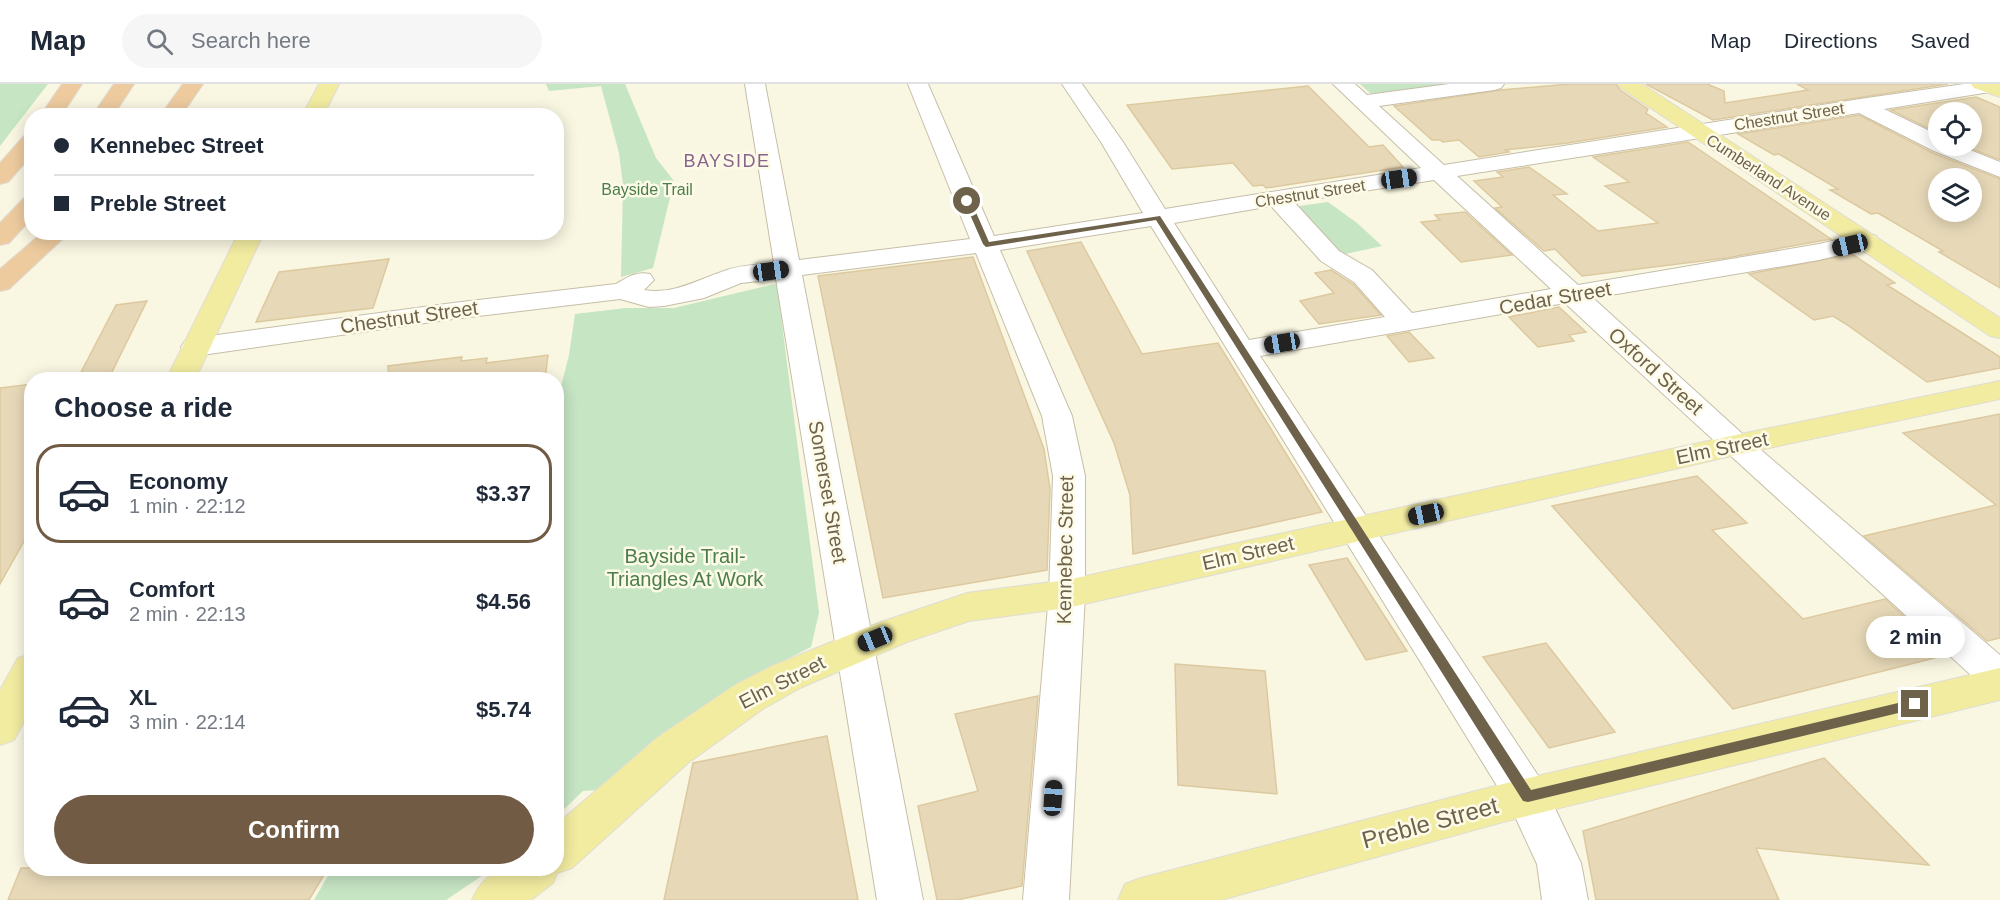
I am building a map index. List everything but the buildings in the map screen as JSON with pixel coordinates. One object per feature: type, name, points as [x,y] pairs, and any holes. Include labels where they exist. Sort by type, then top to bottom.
[{"type":"highway","points":[[56,108],[72,84]]},
{"type":"highway","points":[[108,108],[124,84]]},
{"type":"highway","points":[[176,108],[193,84]]},
{"type":"highway","points":[[0,177],[24,150]]},
{"type":"highway","points":[[0,238],[24,212]]},
{"type":"highway","points":[[0,283],[49,240]]},
{"type":"main road","points":[[316,108],[328,84]]},
{"type":"main road","name":"Cumberland Avenue","points":[[1628,84],[2000,330]]},
{"type":"main road","points":[[184,372],[248,240]]},
{"type":"main road","name":"Elm Street","points":[[564,846],[673,750],[711,721],[749,697],[786,677],[856,647],[967,607],[1067,594],[1736,445],[2000,390]]},
{"type":"main road","points":[[0,728],[24,684]]},
{"type":"main road","name":"Preble Street","points":[[1141,900],[1528,797],[2000,684]]},
{"type":"main road","points":[[495,900],[526,876]]},
{"type":"street","name":"Somerset Street","points":[[754,84],[789,269],[900,900]]},
{"type":"street","name":"Kennebec Street","points":[[918,84],[1057,416],[1069,477],[1067,594],[1046,900]]},
{"type":"street","points":[[1072,84],[1112,142],[1158,218],[1528,797],[1559,863],[1565,900]]},
{"type":"street","name":"Oxford Street","points":[[1343,84],[1736,445],[2000,678]]},
{"type":"street","points":[[1362,102],[1494,84]]},
{"type":"street","name":"Chestnut Street","points":[[195,347],[453,311],[623,291],[642,298],[671,297],[705,290],[735,276],[986,244],[1158,218],[1990,86]]},
{"type":"street","points":[[1860,105],[1928,138]]},
{"type":"street","points":[[1966,156],[2000,170]]},
{"type":"street","points":[[1277,198],[1330,256],[1363,276],[1380,297],[1407,322]]},
{"type":"street","name":"Cedar Street","points":[[1242,350],[1819,252],[1867,241]]},
{"type":"green space","points":[[0,84],[48,84],[29,108],[24,108],[24,115],[0,146]]},
{"type":"green space","name":"Bayside Trail","points":[[546,84],[625,84],[656,158],[674,181],[653,268],[621,277],[623,185],[619,153],[601,86],[549,91]]},
{"type":"green space","points":[[1360,84],[1450,84],[1376,94],[1370,93]]},
{"type":"green space","points":[[1328,202],[1357,223],[1382,246],[1341,255],[1292,207]]},
{"type":"green space","name":"Bayside Trail- Triangles At Work","points":[[777,285],[819,613],[811,647],[749,678],[598,790],[583,791],[564,809],[564,375],[575,314],[626,308],[674,308]]},
{"type":"green space","points":[[328,876],[482,876],[446,900],[314,900]]},
{"type":"district","name":"BAYSIDE","points":[[727,161]]},
{"type":"route","points":[[967,201],[986,244],[1158,218],[1528,797],[1915,704]]}]
